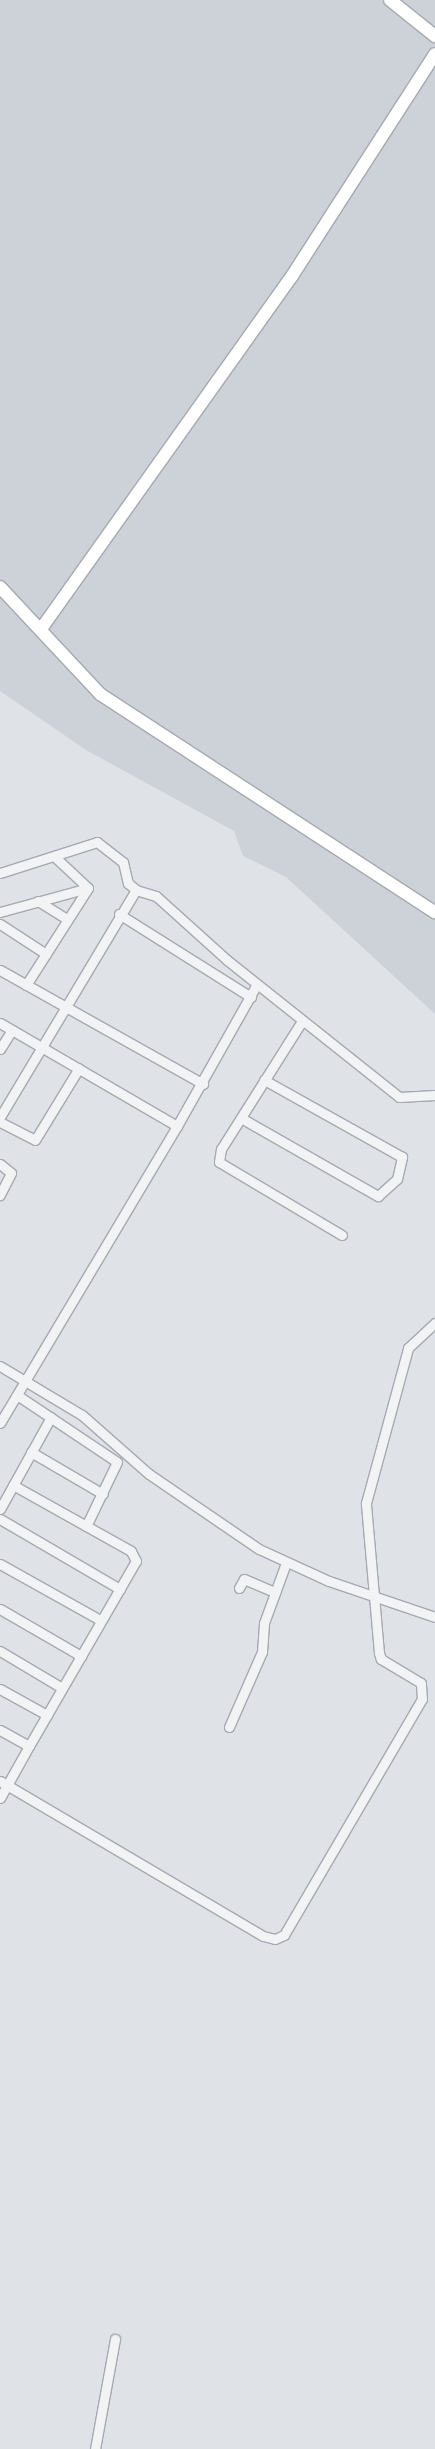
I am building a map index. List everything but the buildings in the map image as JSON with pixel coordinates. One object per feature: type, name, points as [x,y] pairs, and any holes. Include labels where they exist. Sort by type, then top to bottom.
[{"type":"street","points":[[390,0],[435,36]]},
{"type":"street","points":[[41,629],[292,276],[435,54]]},
{"type":"street","points":[[0,587],[100,694],[435,912]]},
{"type":"street","points":[[0,873],[55,858],[97,842],[123,862],[128,883],[136,890],[156,896],[257,984],[399,1097],[435,1095]]},
{"type":"street","points":[[55,858],[88,888]]},
{"type":"street","points":[[0,912],[88,888]]},
{"type":"street","points":[[26,985],[66,918],[88,888]]},
{"type":"street","points":[[0,1117],[119,914],[136,890]]},
{"type":"street","points":[[38,901],[66,918]]},
{"type":"street","points":[[119,914],[251,997]]},
{"type":"street","points":[[0,924],[46,954]]},
{"type":"street","points":[[0,970],[202,1084]]},
{"type":"street","points":[[0,1424],[3,1412],[17,1395],[202,1084],[257,984]]},
{"type":"street","points":[[302,1021],[221,1149],[219,1162],[342,1235]]},
{"type":"street","points":[[0,1023],[41,1045],[177,1126]]},
{"type":"street","points":[[0,1049],[12,1030]]},
{"type":"street","points":[[0,1122],[35,1140],[80,1068]]},
{"type":"street","points":[[241,1118],[378,1196],[397,1179],[402,1157],[264,1080]]},
{"type":"street","points":[[0,1164],[12,1173],[0,1195]]},
{"type":"street","points":[[4,1783],[263,1936],[284,1935],[422,1699],[421,1684],[381,1659],[366,1518],[370,1481],[408,1348],[435,1323]]},
{"type":"street","points":[[0,1366],[82,1415],[149,1474],[234,1534],[286,1563],[373,1596],[435,1616]]},
{"type":"street","points":[[17,1395],[115,1458],[116,1468],[86,1526]]},
{"type":"street","points":[[0,1509],[51,1417]]},
{"type":"street","points":[[31,1452],[103,1494]]},
{"type":"street","points":[[0,1798],[4,1783],[29,1746],[100,1620],[120,1589],[135,1555],[14,1485]]},
{"type":"street","points":[[0,1519],[120,1589]]},
{"type":"street","points":[[229,1727],[241,1708],[262,1652],[263,1626],[286,1563]]},
{"type":"street","points":[[0,1564],[100,1620]]},
{"type":"street","points":[[240,1588],[244,1579],[275,1592]]},
{"type":"street","points":[[0,1608],[81,1656]]},
{"type":"street","points":[[0,1651],[62,1688]]},
{"type":"street","points":[[0,1689],[47,1715]]},
{"type":"street","points":[[0,1730],[29,1746]]},
{"type":"street","points":[[95,2449],[115,2339]]},
{"type":"shaded area","points":[[0,0],[435,0],[435,1014],[286,877],[243,856],[234,831],[86,750],[0,691]]}]
